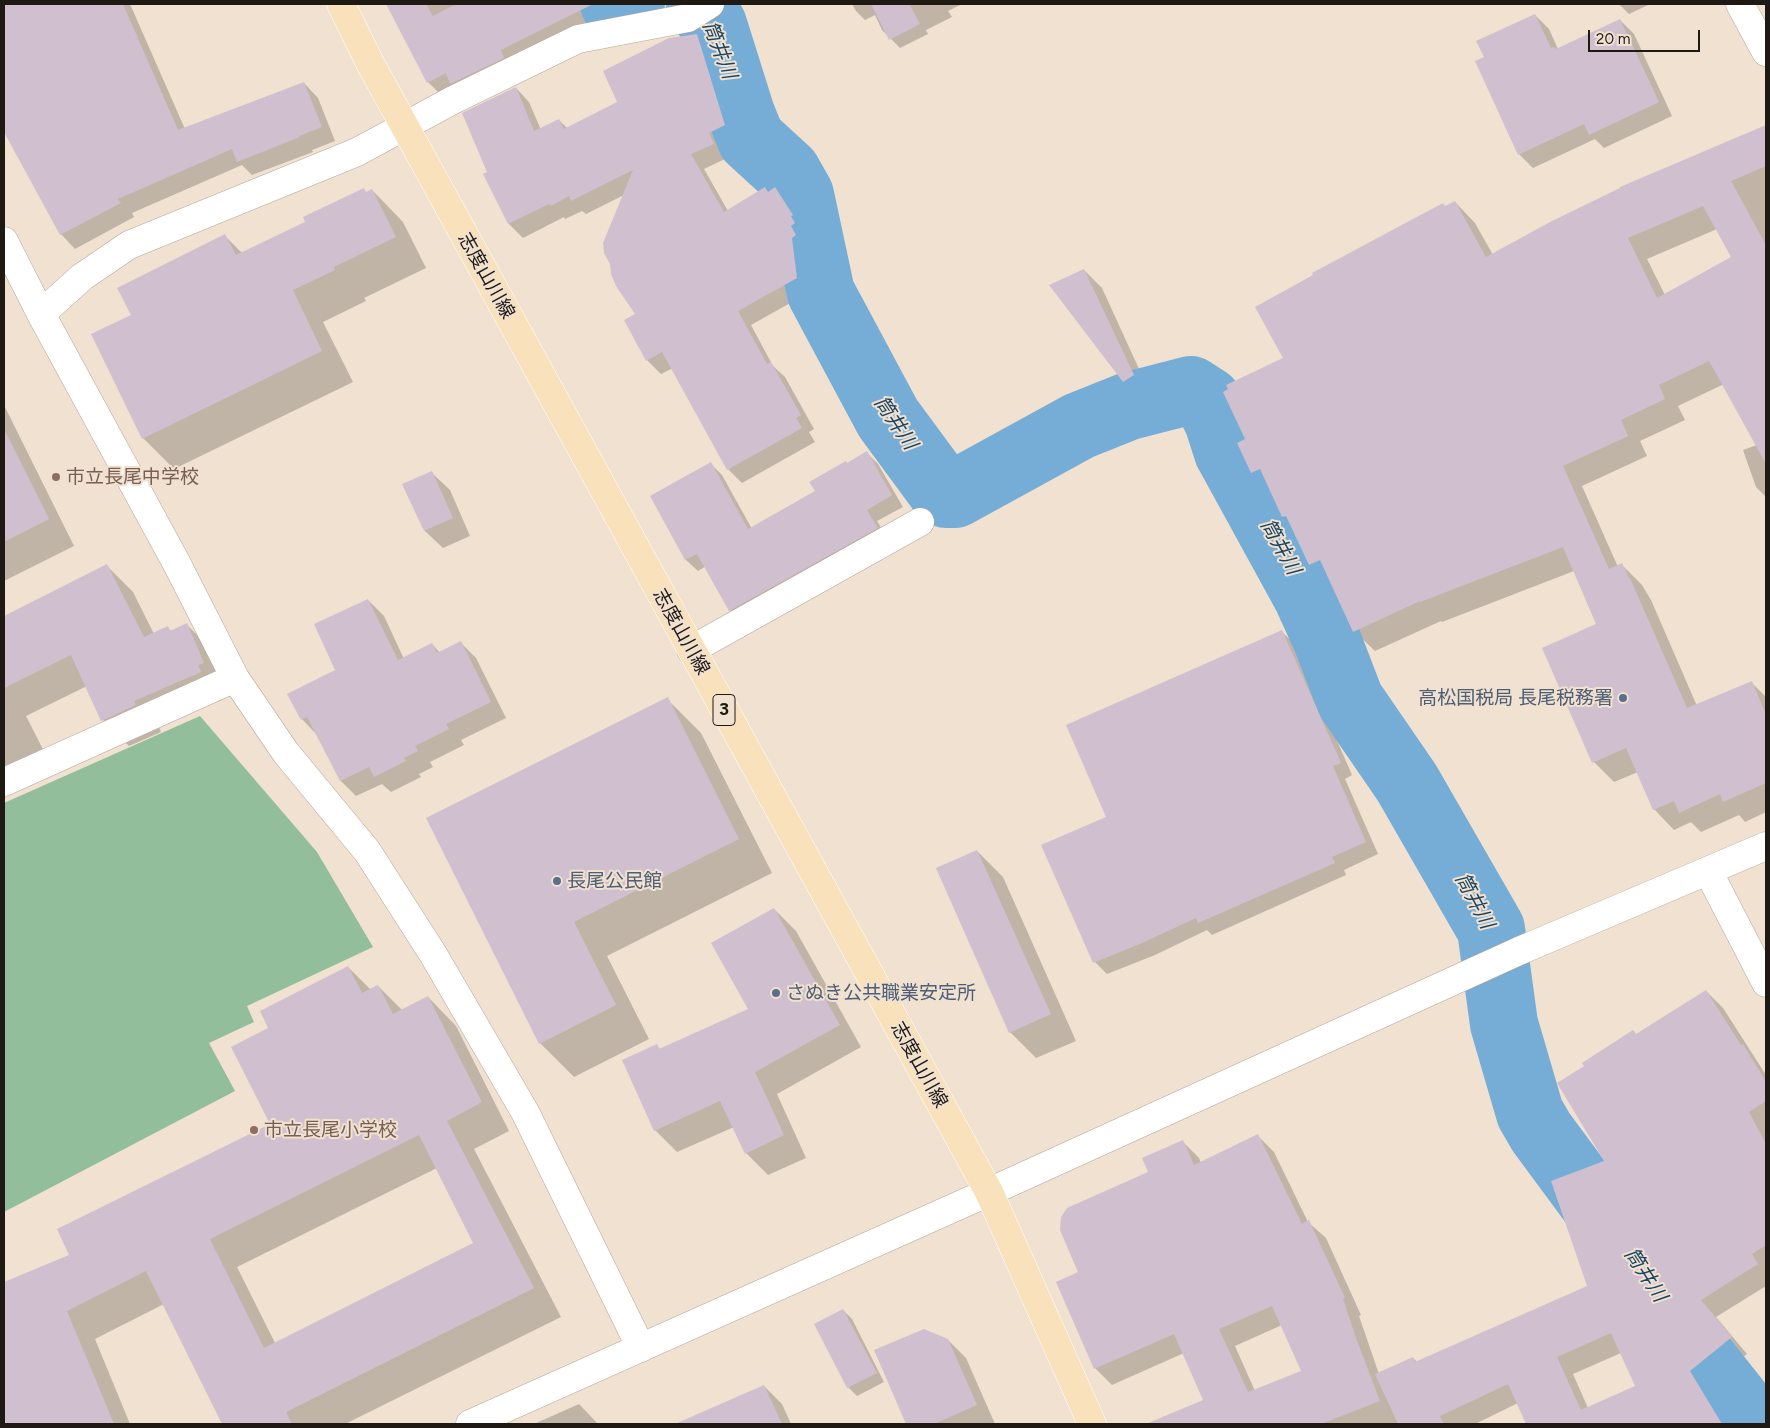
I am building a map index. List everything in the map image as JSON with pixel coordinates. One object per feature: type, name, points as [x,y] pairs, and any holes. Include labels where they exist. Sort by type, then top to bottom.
[{"type":"main road","name":"志度山川線","points":[[341,4],[404,126],[988,1192],[1092,1424]]},
{"type":"street","points":[[1740,4],[1766,52]]},
{"type":"street","points":[[41,314],[82,277],[129,245],[357,152],[453,100],[578,39],[699,11]]},
{"type":"street","points":[[4,241],[41,314],[173,556],[235,678],[286,753],[368,851],[433,954],[525,1112],[641,1348]]},
{"type":"street","points":[[690,650],[920,522]]},
{"type":"street","points":[[4,782],[235,678]]},
{"type":"street","points":[[470,1424],[1519,951],[1766,846]]},
{"type":"street","points":[[1708,871],[1766,983]]},
{"type":"green space","points":[[200,716],[317,852],[373,947],[247,1006],[254,1022],[209,1043],[235,1091],[4,1212],[4,803]]},
{"type":"building","points":[[4,4],[123,4],[178,130],[304,82],[322,127],[237,162],[232,149],[118,199],[121,203],[60,235],[4,132]]},
{"type":"building","points":[[386,4],[426,4],[433,16],[456,4],[593,4],[501,50],[504,58],[450,84],[446,73],[427,83]]},
{"type":"building","points":[[871,4],[909,4],[920,24],[889,40]]},
{"type":"building","points":[[1535,14],[1551,48],[1555,47],[1556,49],[1620,19],[1659,102],[1589,135],[1584,124],[1518,155],[1475,61],[1484,57],[1476,41]]},
{"type":"building","points":[[697,34],[725,125],[709,133],[714,144],[691,154],[724,212],[765,187],[768,192],[775,187],[793,215],[791,216],[795,223],[791,226],[796,235],[792,238],[797,278],[738,311],[767,364],[771,362],[801,415],[796,418],[802,428],[727,470],[662,352],[646,361],[624,320],[635,314],[616,286],[611,274],[610,264],[604,253],[603,243],[633,170],[571,201],[569,196],[551,206],[549,204],[508,224],[483,174],[487,172],[462,113],[516,87],[534,131],[559,119],[564,129],[617,102],[603,71],[669,38]]},
{"type":"building","points":[[1766,125],[1766,166],[1731,181],[1766,245],[1766,464],[1709,361],[1659,385],[1665,399],[1621,420],[1628,436],[1563,466],[1609,569],[1622,563],[1630,578],[1687,708],[1752,681],[1766,715],[1766,783],[1723,802],[1720,794],[1679,813],[1674,801],[1653,810],[1626,748],[1592,763],[1542,648],[1596,624],[1563,547],[1420,601],[1353,632],[1320,560],[1309,565],[1286,516],[1282,517],[1260,469],[1251,473],[1237,443],[1245,439],[1223,392],[1228,389],[1226,385],[1283,358],[1255,307],[1313,275],[1312,273],[1443,203],[1445,206],[1455,201],[1486,257],[1620,187]],"holes":[[[1703,206],[1731,257],[1657,298],[1628,238]]]},
{"type":"building","points":[[364,188],[366,192],[372,189],[396,237],[334,267],[335,270],[293,290],[322,351],[142,439],[91,334],[131,315],[117,288],[225,234],[236,255],[305,222],[303,217]]},
{"type":"building","points":[[1084,269],[1134,375],[1123,382],[1049,285]]},
{"type":"building","points":[[4,429],[49,519],[4,542]]},
{"type":"building","points":[[867,451],[892,495],[867,510],[878,528],[729,611],[697,554],[685,560],[650,496],[711,462],[748,529],[815,491],[809,482]]},
{"type":"building","points":[[432,471],[453,518],[424,531],[402,484]]},
{"type":"building","points":[[107,564],[144,637],[168,626],[170,631],[187,623],[204,663],[198,665],[201,672],[134,701],[136,705],[101,721],[71,655],[4,688],[4,616]]},
{"type":"building","points":[[368,599],[398,660],[432,643],[437,653],[461,641],[491,702],[446,724],[449,729],[415,746],[418,751],[404,758],[406,761],[374,777],[369,767],[340,781],[307,717],[301,720],[287,694],[335,670],[314,624]]},
{"type":"building","points":[[1282,630],[1341,763],[1333,766],[1366,842],[1332,857],[1335,863],[1198,923],[1196,918],[1093,963],[1041,845],[1106,817],[1066,725]]},
{"type":"building","name":"長尾公民館","points":[[668,697],[739,839],[574,922],[616,1005],[539,1044],[426,818]]},
{"type":"building","points":[[977,850],[1051,1014],[1009,1033],[936,868]]},
{"type":"building","points":[[774,908],[840,1025],[755,1072],[784,1135],[745,1154],[720,1101],[654,1131],[622,1060],[657,1044],[659,1049],[748,1009],[711,943]]},
{"type":"building","points":[[348,966],[362,993],[378,985],[393,1014],[428,996],[482,1102],[447,1121],[534,1288],[286,1412],[292,1424],[222,1424],[146,1271],[67,1311],[114,1424],[4,1424],[4,1282],[69,1255],[57,1229],[270,1124],[231,1047],[268,1028],[260,1011]],"holes":[[[419,1135],[473,1243],[264,1348],[210,1239]]]},
{"type":"building","points":[[1706,990],[1766,1082],[1766,1101],[1749,1112],[1766,1144],[1766,1245],[1752,1254],[1758,1264],[1701,1300],[1732,1337],[1690,1371],[1722,1424],[1526,1424],[1508,1384],[1440,1416],[1444,1424],[1398,1424],[1375,1374],[1413,1357],[1415,1362],[1587,1286],[1551,1181],[1604,1161],[1557,1083],[1584,1066],[1582,1063],[1633,1030],[1636,1034]],"holes":[[[1611,1333],[1635,1386],[1581,1410],[1557,1357]]]},
{"type":"building","points":[[1258,1134],[1302,1224],[1309,1220],[1345,1298],[1343,1299],[1357,1341],[1380,1401],[1321,1424],[1146,1424],[1203,1400],[1174,1334],[1094,1369],[1056,1282],[1078,1272],[1060,1230],[1061,1217],[1067,1208],[1148,1172],[1142,1158],[1183,1140],[1194,1165]],"holes":[[[1272,1306],[1301,1371],[1248,1392],[1219,1329]]]},
{"type":"building","points":[[843,1309],[877,1373],[847,1388],[814,1324]]},
{"type":"building","points":[[924,1329],[948,1339],[977,1405],[934,1424],[906,1424],[874,1350]]},
{"type":"building","points":[[764,1385],[782,1424],[675,1424]]},
{"type":"waterway","name":"筒井川","points":[[614,4],[616,6],[631,4]]},
{"type":"waterway","name":"筒井川","points":[[700,4],[713,25],[741,114],[751,139],[787,172],[800,195],[821,293],[888,418],[941,490],[946,494],[955,494],[1079,426],[1129,406],[1191,390],[1208,401],[1218,421],[1228,452],[1307,596],[1327,640],[1350,700],[1407,783],[1491,929],[1504,1024],[1530,1113],[1541,1132],[1643,1270],[1676,1325],[1754,1424]]},
{"type":"place","name":"市立長尾中学校","points":[[56,477]]},
{"type":"place","name":"高松国税局 長尾税務署","points":[[1623,698]]},
{"type":"place","name":"長尾公民館","points":[[557,881]]},
{"type":"place","name":"さぬき公共職業安定所","points":[[776,993]]},
{"type":"place","name":"市立長尾小学校","points":[[254,1130]]}]
